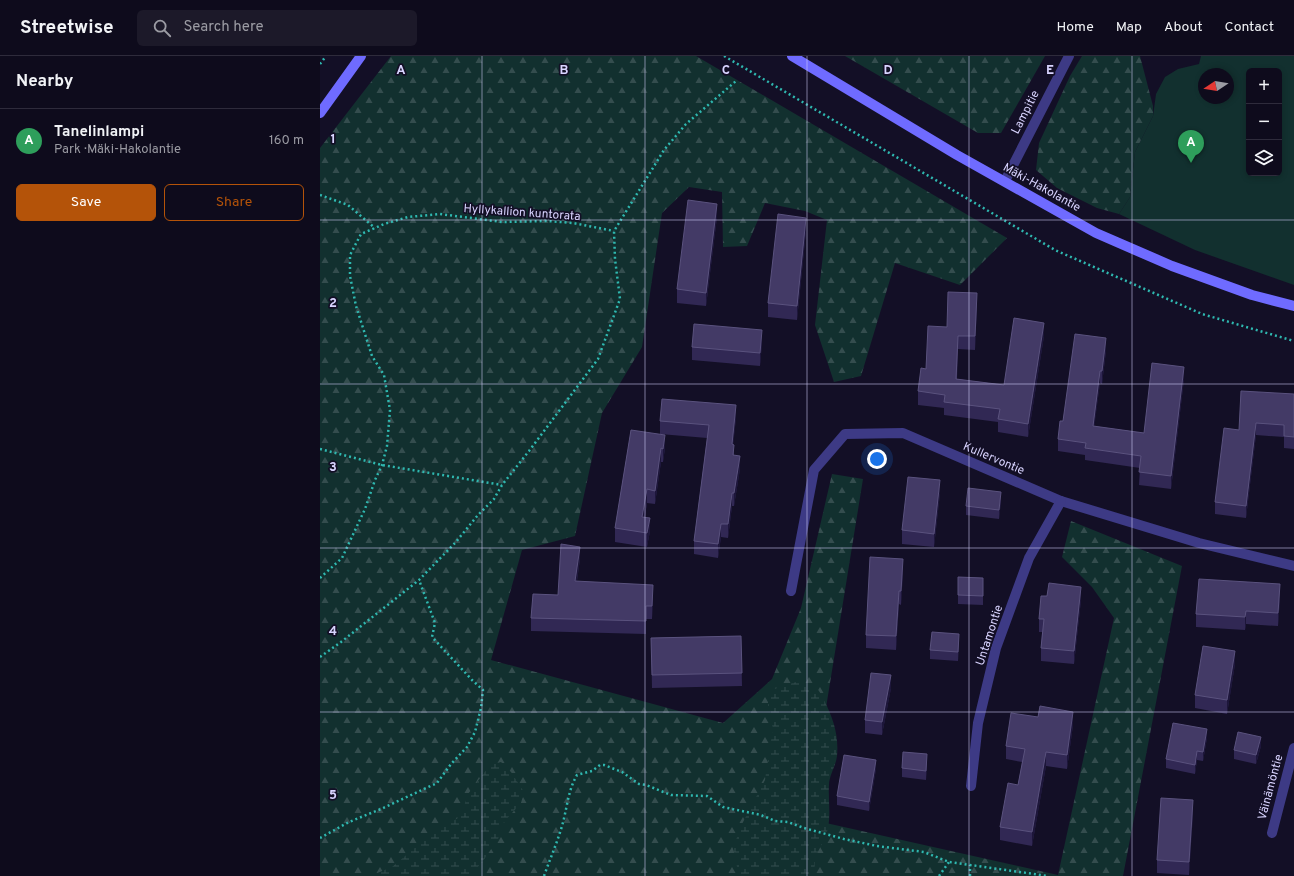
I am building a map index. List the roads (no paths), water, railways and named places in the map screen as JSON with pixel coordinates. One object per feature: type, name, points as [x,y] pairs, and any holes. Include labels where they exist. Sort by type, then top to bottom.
[{"type":"street","points":[[320,113],[361,56]]},
{"type":"street","name":"Mäki-Hakolantie","points":[[792,56],[957,155],[1096,233],[1180,268],[1252,295],[1294,306]]},
{"type":"street","name":"Lampitie","points":[[1005,181],[1069,56]]},
{"type":"street","name":"Kullervontie","points":[[791,591],[814,470],[845,434],[903,433],[1061,501],[1199,543],[1294,566]]},
{"type":"street","name":"Untamontie","points":[[971,786],[978,723],[996,648],[1029,558],[1061,501]]},
{"type":"street","name":"Väinämöntie","points":[[1272,833],[1294,748]]},
{"type":"place","name":"Tanelinlampi","points":[[1191,163]]}]
